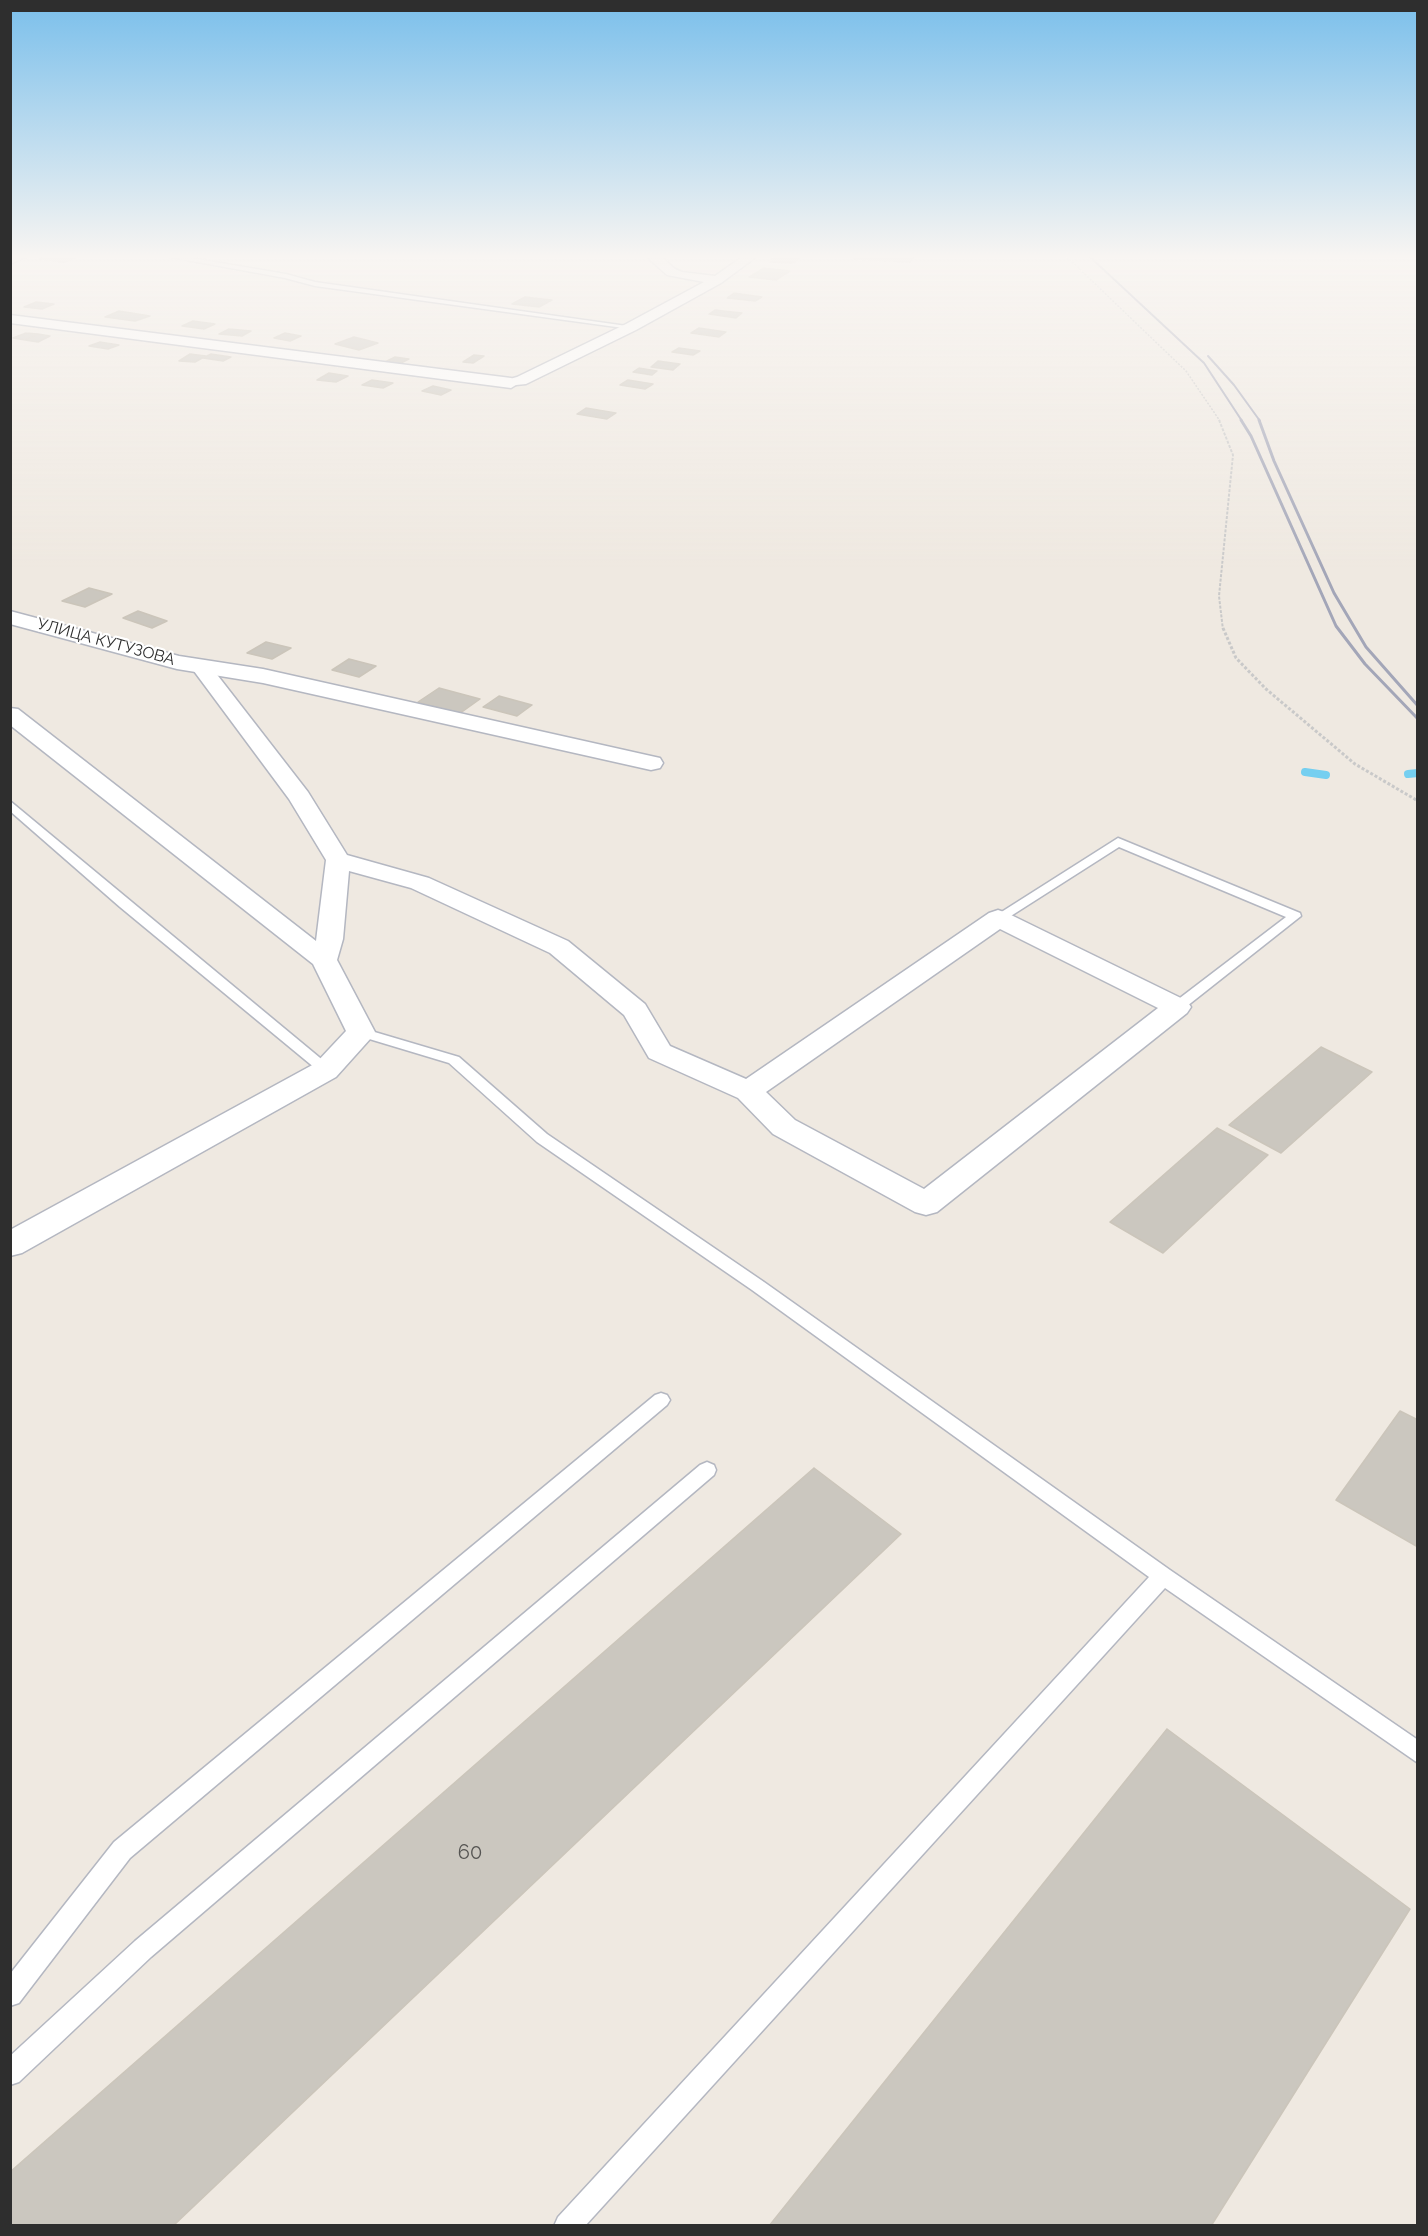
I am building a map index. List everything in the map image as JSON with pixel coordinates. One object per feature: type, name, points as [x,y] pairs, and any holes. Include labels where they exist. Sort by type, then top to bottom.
[{"type":"street","points":[[341,361],[511,383],[521,381],[561,361]]},
{"type":"street","name":"УЛИЦА КУТУЗОВА","points":[[10,617],[201,667],[262,676],[651,763]]},
{"type":"street","points":[[201,667],[300,797],[338,860],[330,939],[324,960]]},
{"type":"street","points":[[10,714],[324,960],[361,1032],[326,1070],[10,1245]]},
{"type":"street","points":[[338,860],[420,883],[559,947],[635,1010],[660,1052],[748,1091],[784,1127],[926,1204],[1178,1007],[998,918],[748,1091]]},
{"type":"lane","points":[[10,804],[125,904],[326,1070]]},
{"type":"lane","points":[[998,918],[1118,842],[1295,916],[1178,1007]]},
{"type":"lane","points":[[361,1032],[454,1060],[542,1138],[758,1286],[1163,1576],[1418,1754]]},
{"type":"lane","points":[[10,1994],[122,1850],[661,1400]]},
{"type":"lane","points":[[10,2073],[143,1949],[707,1470]]},
{"type":"lane","points":[[567,2226],[1163,1576]]},
{"type":"path","points":[[1176,361],[1186,371],[1215,411],[1233,455],[1219,596],[1221,625],[1236,658],[1266,689],[1355,764],[1418,801]]},
{"type":"building","points":[[386,361],[404,361],[399,364]]},
{"type":"building","points":[[658,361],[680,364],[673,370],[651,367]]},
{"type":"building","points":[[639,368],[657,371],[652,375],[633,372]]},
{"type":"building","points":[[329,373],[348,376],[336,382],[317,380]]},
{"type":"building","points":[[372,380],[393,383],[383,388],[362,385]]},
{"type":"building","points":[[628,380],[653,384],[645,389],[620,385]]},
{"type":"building","points":[[433,386],[451,390],[441,395],[422,391]]},
{"type":"building","points":[[586,408],[616,413],[607,419],[577,414]]},
{"type":"building","points":[[89,588],[112,594],[85,607],[62,601]]},
{"type":"building","points":[[138,611],[167,621],[152,628],[123,618]]},
{"type":"building","points":[[266,642],[291,648],[272,659],[247,653]]},
{"type":"building","points":[[349,659],[376,666],[359,677],[332,670]]},
{"type":"building","points":[[439,688],[480,699],[459,714],[418,702]]},
{"type":"building","points":[[499,696],[532,705],[517,716],[483,707]]},
{"type":"building","points":[[1321,1047],[1372,1072],[1281,1153],[1229,1125]]},
{"type":"building","points":[[1217,1128],[1268,1155],[1163,1253],[1110,1222]]},
{"type":"building","points":[[1400,1411],[1418,1420],[1418,1547],[1336,1500]]},
{"type":"building","points":[[814,1468],[901,1534],[173,2226],[10,2226],[10,2172]]},
{"type":"building","points":[[1167,1729],[1410,1909],[1211,2226],[769,2226]]},
{"type":"waterway","points":[[1305,772],[1326,775]]},
{"type":"waterway","points":[[1408,774],[1418,773]]},
{"type":"railway","points":[[1202,361],[1242,421]]},
{"type":"railway","points":[[1213,361],[1234,385],[1260,421]]},
{"type":"railway","points":[[1241,420],[1251,436],[1336,626],[1365,664],[1418,719]]},
{"type":"railway","points":[[1259,420],[1274,461],[1334,593],[1366,647],[1418,706]]}]
